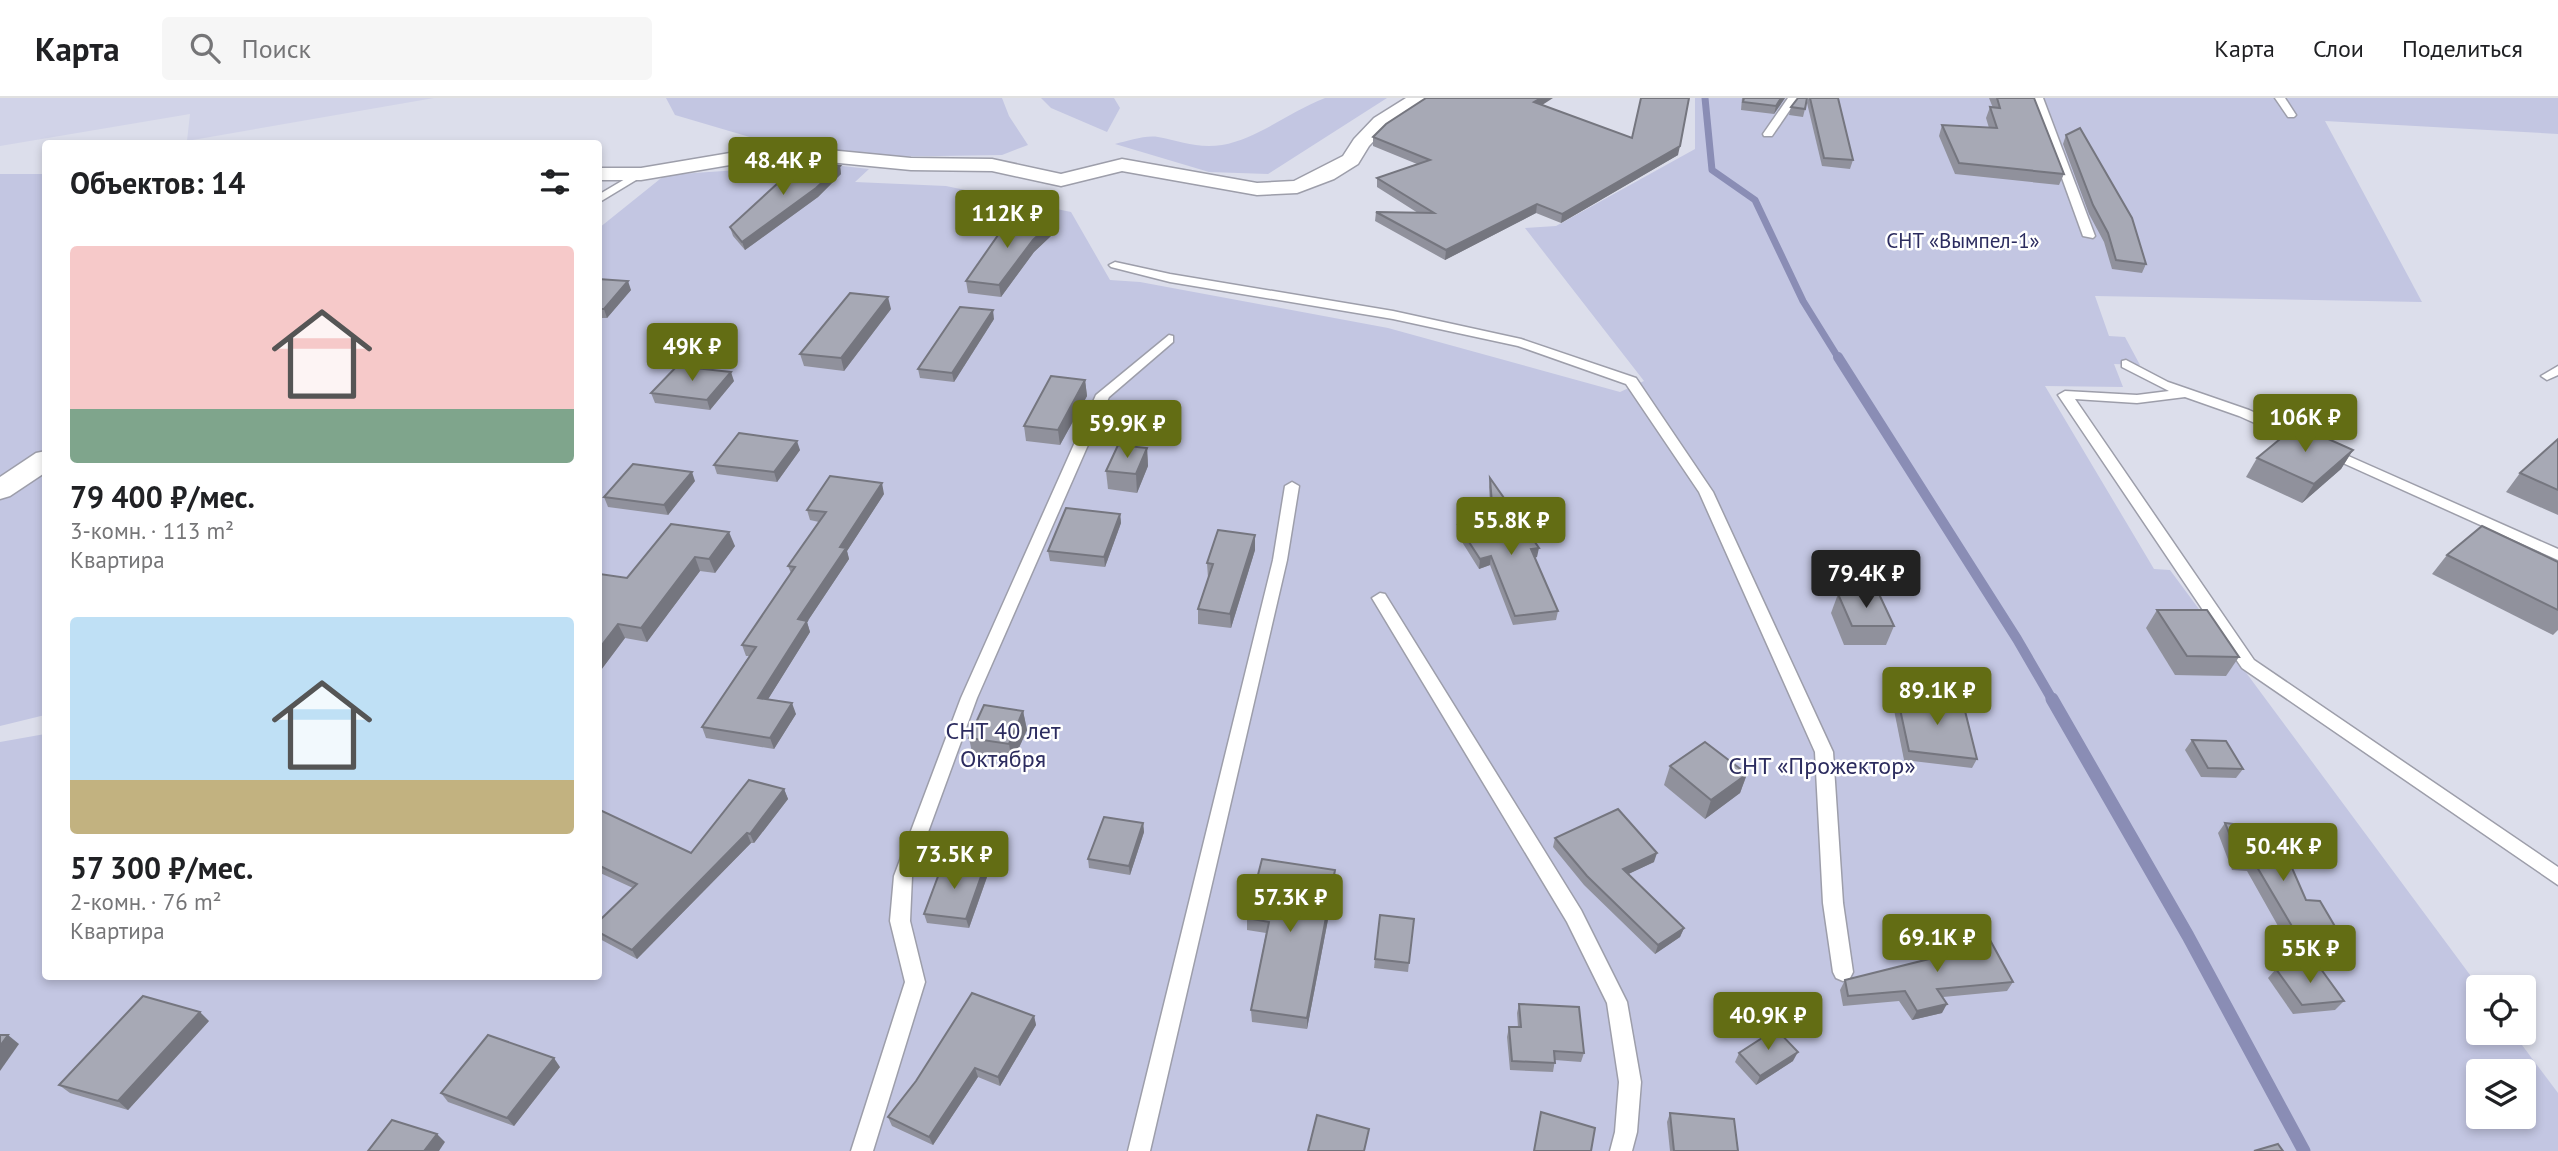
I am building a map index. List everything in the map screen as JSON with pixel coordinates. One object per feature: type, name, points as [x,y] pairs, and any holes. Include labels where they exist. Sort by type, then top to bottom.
[{"type":"street","points":[[602,174],[641,174],[716,159],[777,152],[911,164],[992,165],[1061,180],[1122,165],[1257,189],[1297,187],[1327,175],[1351,160],[1360,143],[1381,122],[1419,98]]},
{"type":"street","points":[[0,490],[42,462]]},
{"type":"lane","points":[[1768,134],[1793,98]]},
{"type":"lane","points":[[2038,98],[2089,236]]},
{"type":"lane","points":[[2280,98],[2291,115]]},
{"type":"lane","points":[[602,198],[641,174]]},
{"type":"lane","points":[[1115,265],[1170,278],[1393,315],[1521,342],[1631,381],[1706,492],[1824,752],[1833,903],[1843,972]]},
{"type":"lane","points":[[862,1151],[915,982],[900,921],[903,876],[969,698],[1104,395],[1169,339]]},
{"type":"lane","points":[[2126,364],[2147,377],[2244,413],[2558,555]]},
{"type":"lane","points":[[2558,370],[2547,376],[2558,380]]},
{"type":"lane","points":[[2187,393],[2137,399],[2065,395],[2248,664],[2558,877]]},
{"type":"lane","points":[[1139,1151],[1280,560],[1292,486]]},
{"type":"lane","points":[[1380,598],[1574,916],[1617,1002],[1630,1082],[1626,1132],[1620,1151]]},
{"type":"shaded area","points":[[0,98],[434,98],[193,140],[187,140],[190,114],[0,146]]},
{"type":"green space","points":[[666,98],[1002,98],[1009,116],[1028,145],[1002,155],[875,157],[753,138],[675,115]]},
{"type":"green space","points":[[1041,98],[1114,98],[1120,108],[1107,132],[1051,108]]},
{"type":"green space","points":[[1325,98],[1387,98],[1268,174],[1209,172],[1115,144],[1153,137],[1213,146],[1236,142]]},
{"type":"green space","points":[[1695,98],[2558,98],[2558,134],[2325,121],[2422,302],[2095,296],[2109,336],[2125,337],[2140,365],[2114,364],[2123,387],[2045,386],[2154,569],[2170,570],[2470,975],[2466,975],[2466,1045],[2522,1045],[2532,1059],[2466,1059],[2466,1129],[2536,1129],[2536,1064],[2558,1093],[2558,1151],[0,1151],[0,742],[42,735],[42,980],[602,980],[602,226],[665,175],[825,164],[869,169],[855,182],[946,186],[1071,212],[1110,280],[1140,282],[1388,328],[1620,392],[1644,381],[1525,228],[1556,226],[1695,149]]},
{"type":"green space","points":[[0,174],[42,174],[42,716],[0,726]]},
{"type":"building","points":[[1426,98],[1541,98],[1534,102],[1632,138],[1641,98],[1689,98],[1680,146],[1562,214],[1537,204],[1446,250],[1376,212],[1434,213],[1377,178],[1430,160],[1373,137],[1386,124]]},
{"type":"building","points":[[1744,98],[1781,98],[1776,106],[1743,102]]},
{"type":"building","points":[[1798,98],[1807,98],[1805,109],[1791,107]]},
{"type":"building","points":[[1810,98],[1838,98],[1853,160],[1824,158]]},
{"type":"building","points":[[1997,98],[2034,98],[2064,174],[1959,163],[1942,125],[1997,128],[1990,107],[2000,108]]},
{"type":"building","points":[[2080,128],[2132,218],[2146,264],[2116,260],[2108,233],[2093,205],[2066,135]]},
{"type":"building","points":[[802,161],[840,166],[816,188],[742,242],[730,227]]},
{"type":"building","points":[[1012,215],[1051,223],[1033,240],[999,285],[966,281]]},
{"type":"building","points":[[602,279],[628,281],[604,309]]},
{"type":"building","points":[[850,293],[888,297],[841,358],[800,354]]},
{"type":"building","points":[[960,307],[993,310],[952,373],[918,369]]},
{"type":"building","points":[[677,366],[731,372],[707,400],[651,393]]},
{"type":"building","points":[[1051,376],[1085,380],[1058,430],[1024,426]]},
{"type":"building","points":[[2297,425],[2353,450],[2314,484],[2257,458]]},
{"type":"building","points":[[739,433],[797,441],[774,472],[714,465]]},
{"type":"building","points":[[2558,439],[2558,490],[2520,473]]},
{"type":"building","points":[[1118,445],[1147,448],[1136,474],[1106,471]]},
{"type":"building","points":[[633,464],[692,472],[664,505],[604,497]]},
{"type":"building","points":[[830,476],[882,483],[840,547],[846,548],[798,619],[807,621],[758,698],[792,703],[770,738],[702,727],[756,647],[742,645],[795,567],[788,566],[826,512],[807,510]]},
{"type":"building","points":[[1490,478],[1539,548],[1531,549],[1558,611],[1515,616],[1491,556],[1480,559],[1458,525],[1493,517]]},
{"type":"building","points":[[1066,508],[1120,514],[1104,557],[1048,551]]},
{"type":"building","points":[[671,524],[729,532],[709,559],[695,557],[641,628],[618,624],[602,645],[602,574],[627,578]]},
{"type":"building","points":[[2482,526],[2558,562],[2558,610],[2447,555]]},
{"type":"building","points":[[1218,530],[1255,535],[1230,614],[1198,609],[1213,564],[1207,563]]},
{"type":"building","points":[[1838,594],[1879,594],[1894,626],[1852,626]]},
{"type":"building","points":[[2157,610],[2207,610],[2239,657],[2187,656]]},
{"type":"building","points":[[1897,695],[1963,703],[1977,759],[1909,751]]},
{"type":"building","points":[[984,705],[1023,711],[1009,744],[969,738]]},
{"type":"building","points":[[2192,740],[2226,741],[2243,769],[2208,768]]},
{"type":"building","points":[[1705,742],[1747,774],[1711,800],[1670,766]]},
{"type":"building","points":[[749,780],[784,789],[750,834],[747,833],[632,950],[602,934],[602,918],[637,884],[602,867],[602,811],[691,853]]},
{"type":"building","points":[[1618,809],[1657,853],[1623,869],[1684,928],[1658,945],[1587,876],[1555,838]]},
{"type":"building","points":[[1104,817],[1143,823],[1129,866],[1088,859]]},
{"type":"building","points":[[2225,823],[2275,829],[2306,900],[2320,901],[2340,935],[2320,934],[2326,947],[2309,955],[2254,862],[2240,860]]},
{"type":"building","points":[[1262,859],[1335,870],[1307,1018],[1251,1010],[1269,922],[1247,918]]},
{"type":"building","points":[[943,863],[984,868],[966,919],[924,914]]},
{"type":"building","points":[[1380,915],[1414,919],[1409,963],[1375,959]]},
{"type":"building","points":[[1990,940],[2013,982],[1937,989],[1947,1004],[1917,1011],[1905,991],[1848,996],[1845,980],[1937,957],[1930,945]]},
{"type":"building","points":[[2318,965],[2344,1001],[2302,1005],[2276,969]]},
{"type":"building","points":[[972,993],[1034,1016],[998,1077],[975,1068],[929,1137],[888,1117],[916,1081]]},
{"type":"building","points":[[143,996],[200,1012],[118,1101],[59,1085]]},
{"type":"building","points":[[1519,1004],[1579,1007],[1584,1053],[1554,1051],[1555,1063],[1512,1061],[1509,1027],[1521,1027]]},
{"type":"building","points":[[1776,1029],[1798,1052],[1760,1076],[1739,1053]]},
{"type":"building","points":[[0,1035],[8,1035],[0,1046]]},
{"type":"building","points":[[488,1035],[554,1058],[507,1118],[441,1093]]},
{"type":"building","points":[[1541,1112],[1595,1128],[1591,1151],[1534,1151]]},
{"type":"building","points":[[1670,1113],[1734,1119],[1738,1151],[1674,1151]]},
{"type":"building","points":[[1317,1115],[1369,1129],[1364,1151],[1308,1151]]},
{"type":"building","points":[[392,1120],[437,1134],[424,1151],[368,1151]]},
{"type":"building","points":[[2278,1144],[2283,1151],[2254,1151]]},
{"type":"waterway","points":[[1705,98],[1712,170],[1755,200],[1803,301],[1839,359]]},
{"type":"waterway","points":[[1838,357],[2017,639],[2053,701]]},
{"type":"waterway","points":[[2052,699],[2188,936],[2304,1151]]},
{"type":"park label","name":"СНТ «Вымпел-1»","points":[[1963,241]]},
{"type":"park label","name":"СНТ 40 лет Октября","points":[[1003,745]]},
{"type":"park label","name":"СНТ «Прожектор»","points":[[1822,766]]}]
